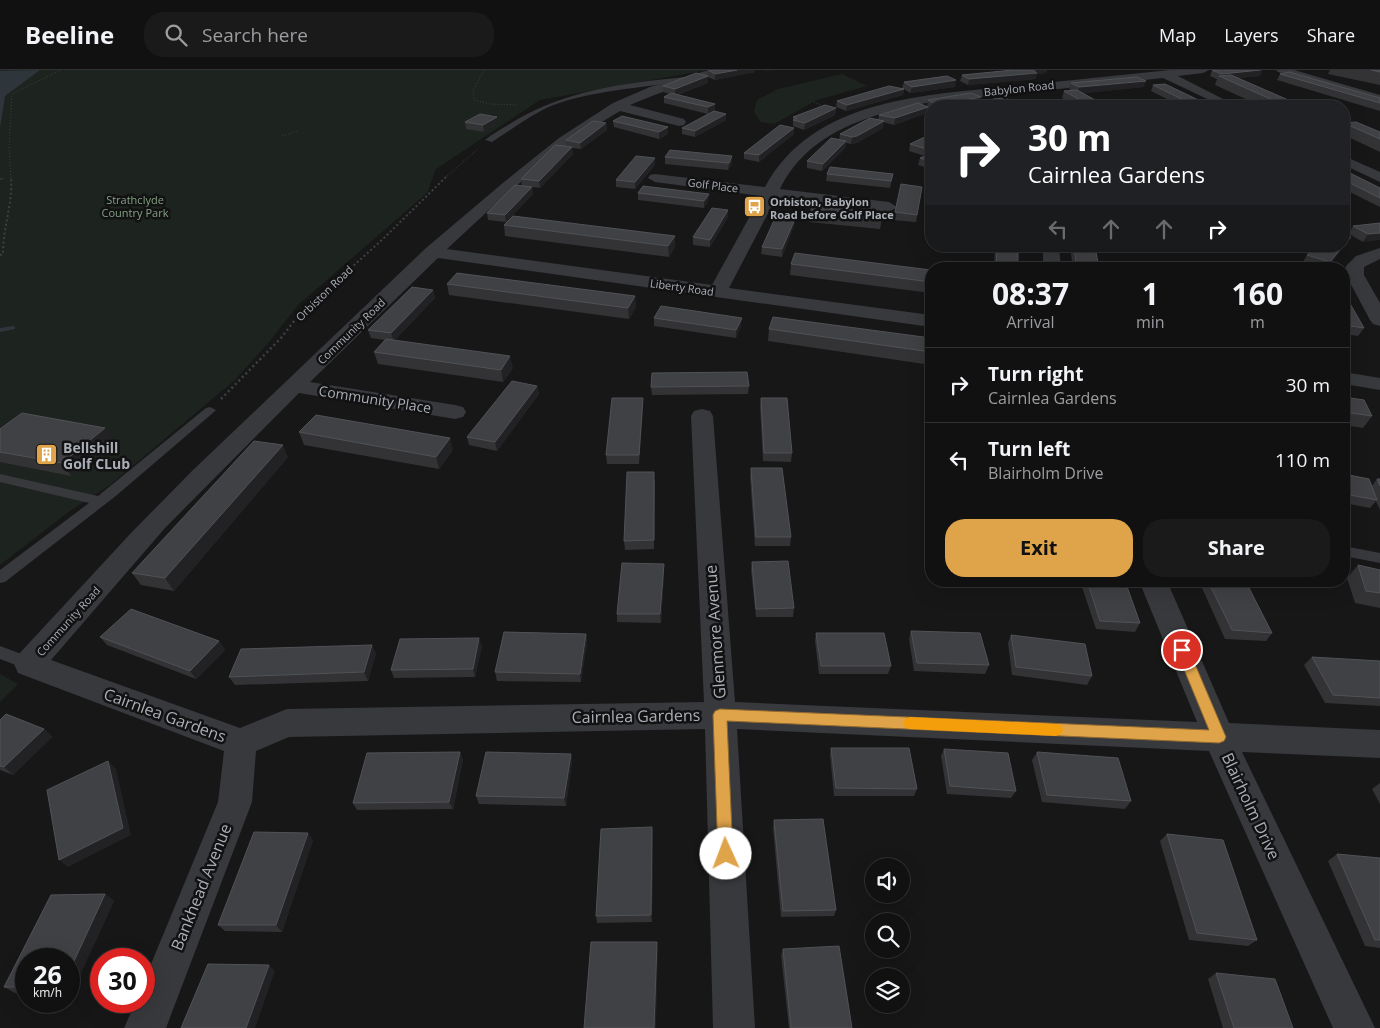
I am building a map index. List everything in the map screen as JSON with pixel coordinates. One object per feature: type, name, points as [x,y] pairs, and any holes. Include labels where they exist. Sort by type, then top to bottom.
[{"type":"street","name":"Community Road","points":[[29,664],[155,523],[432,252],[561,141],[617,106],[645,93],[685,79],[724,70]]},
{"type":"street","points":[[1076,70],[1096,80]]},
{"type":"street","name":"Babylon Road","points":[[718,292],[785,166],[804,146],[832,128],[854,118],[896,105],[926,99],[1203,70]]},
{"type":"street","points":[[1282,70],[1380,99]]},
{"type":"street","points":[[1164,74],[1218,100]]},
{"type":"street","points":[[1016,89],[1036,100]]},
{"type":"street","points":[[617,106],[679,122]]},
{"type":"street","points":[[1350,163],[1380,178]]},
{"type":"street","name":"Golf Place","points":[[655,178],[889,206]]},
{"type":"street","name":"Liberty Road","points":[[432,252],[925,320]]},
{"type":"street","points":[[1380,253],[1362,260],[1356,266],[1355,275],[1380,320]]},
{"type":"street","points":[[1350,379],[1380,384]]},
{"type":"street","name":"Community Place","points":[[295,386],[454,412]]},
{"type":"street","name":"Glenmore Avenue","points":[[702,416],[720,715],[734,1028]]},
{"type":"street","name":"Blairholm Drive","points":[[1156,587],[1219,737],[1354,1028]]},
{"type":"street","name":"Cairnlea Gardens","points":[[29,664],[241,743],[287,723],[720,715],[1380,744]]},
{"type":"street","name":"Bankhead Avenue","points":[[145,1028],[235,802],[241,743]]},
{"type":"lane","points":[[489,140],[547,105],[591,92],[634,83],[685,79]]},
{"type":"lane","points":[[0,578],[100,501],[210,410]]},
{"type":"lane","points":[[0,478],[100,501]]},
{"type":"lane","points":[[1350,552],[1380,558]]},
{"type":"lane","points":[[0,652],[29,664]]},
{"type":"path","points":[[0,255],[2,254],[3,232],[12,194],[8,146],[12,94],[61,70]]},
{"type":"path","points":[[484,70],[473,92],[474,100],[490,104],[547,105]]},
{"type":"path","points":[[282,136],[298,131]]},
{"type":"path","name":"Orbiston Road","points":[[210,410],[281,338],[304,309],[383,239],[457,166],[489,140]]},
{"type":"green space","name":"Bellshill Golf CLub","points":[[0,70],[707,70],[540,100],[436,169],[427,193],[298,305],[270,341],[235,380],[110,485],[70,511],[0,565]]},
{"type":"green space","points":[[842,74],[867,86],[817,100],[774,124],[761,122],[754,112],[757,100],[778,89]]},
{"type":"green space","points":[[0,674],[18,684],[0,702]]},
{"type":"shaded area","points":[[40,70],[5,96],[0,128],[0,71]]},
{"type":"building","points":[[708,70],[737,70],[715,74]]},
{"type":"building","points":[[1032,70],[1037,73],[969,79],[962,75]]},
{"type":"building","points":[[1212,70],[1260,70],[1222,74]]},
{"type":"building","points":[[1289,72],[1380,98],[1380,103],[1280,74]]},
{"type":"building","points":[[696,73],[708,76],[675,89],[663,86]]},
{"type":"building","points":[[1231,75],[1288,100],[1273,100],[1219,76]]},
{"type":"building","points":[[947,76],[956,80],[912,87],[904,82]]},
{"type":"building","points":[[1137,77],[1146,81],[1079,87],[1071,83]]},
{"type":"building","points":[[1165,84],[1198,100],[1184,100],[1153,85]]},
{"type":"building","points":[[889,86],[904,89],[847,105],[837,101]]},
{"type":"building","points":[[1077,90],[1095,100],[1080,100],[1064,91]]},
{"type":"building","points":[[671,93],[715,104],[708,107],[664,97]]},
{"type":"building","points":[[971,93],[981,97],[964,100],[928,100]]},
{"type":"building","points":[[1006,98],[1010,100],[995,100],[993,99]]},
{"type":"building","points":[[918,103],[925,106],[925,108],[895,118],[879,115]]},
{"type":"building","points":[[825,105],[836,108],[805,123],[793,120],[797,118],[793,117]]},
{"type":"building","points":[[714,111],[726,114],[695,131],[682,128]]},
{"type":"building","points":[[480,114],[497,117],[483,125],[465,122]]},
{"type":"building","points":[[622,116],[668,127],[659,132],[613,121]]},
{"type":"building","points":[[870,118],[884,121],[857,136],[852,137],[840,134]]},
{"type":"building","points":[[593,121],[606,123],[580,143],[566,140]]},
{"type":"building","points":[[1350,122],[1356,122],[1380,132],[1380,139],[1350,126]]},
{"type":"building","points":[[780,125],[794,128],[759,155],[744,153]]},
{"type":"building","points":[[925,137],[925,149],[910,144]]},
{"type":"building","points":[[831,138],[846,141],[823,164],[807,161]]},
{"type":"building","points":[[555,145],[572,147],[539,181],[521,179]]},
{"type":"building","points":[[670,150],[732,156],[729,163],[665,157]]},
{"type":"building","points":[[636,156],[655,158],[635,182],[616,180]]},
{"type":"building","points":[[830,167],[893,174],[891,181],[827,174]]},
{"type":"building","points":[[1350,173],[1380,188],[1380,198],[1350,183]]},
{"type":"building","points":[[901,184],[922,187],[917,215],[895,212]]},
{"type":"building","points":[[515,185],[532,187],[505,215],[487,213]]},
{"type":"building","points":[[643,186],[709,194],[704,201],[638,193]]},
{"type":"building","points":[[812,206],[883,213],[881,221],[810,214]]},
{"type":"building","points":[[712,208],[728,210],[710,240],[693,237]]},
{"type":"building","points":[[513,216],[675,236],[668,246],[504,225]]},
{"type":"building","points":[[776,216],[795,219],[782,249],[762,247]]},
{"type":"building","points":[[1380,223],[1380,233],[1368,234],[1353,226]]},
{"type":"building","points":[[997,252],[1018,252],[1018,262],[996,262]]},
{"type":"building","points":[[1075,252],[1096,252],[1098,262],[1076,262]]},
{"type":"building","points":[[1310,252],[1338,252],[1330,262],[1307,255]]},
{"type":"building","points":[[795,253],[925,269],[925,281],[791,264]]},
{"type":"building","points":[[457,273],[635,296],[628,308],[447,284]]},
{"type":"building","points":[[412,287],[433,290],[391,333],[368,330]]},
{"type":"building","points":[[1350,304],[1364,328],[1350,326]]},
{"type":"building","points":[[661,306],[742,318],[736,330],[654,318]]},
{"type":"building","points":[[773,317],[925,337],[925,351],[769,329]]},
{"type":"building","points":[[386,339],[510,356],[501,370],[374,352]]},
{"type":"building","points":[[747,372],[749,386],[651,387],[652,373]]},
{"type":"building","points":[[512,381],[537,386],[495,442],[467,437]]},
{"type":"building","points":[[612,398],[643,398],[639,455],[606,455]]},
{"type":"building","points":[[761,398],[787,398],[792,453],[764,453]]},
{"type":"building","points":[[1350,398],[1364,400],[1372,416],[1350,413]]},
{"type":"building","points":[[22,413],[105,428],[62,463],[0,452],[0,429]]},
{"type":"building","points":[[316,415],[450,438],[436,457],[299,432]]},
{"type":"building","points":[[254,441],[283,445],[165,578],[132,573]]},
{"type":"building","points":[[751,468],[782,468],[791,537],[756,537]]},
{"type":"building","points":[[627,472],[654,472],[654,540],[624,541]]},
{"type":"building","points":[[1350,475],[1369,479],[1377,500],[1350,495]]},
{"type":"building","points":[[788,561],[794,608],[756,609],[752,562]]},
{"type":"building","points":[[622,563],[664,564],[660,614],[617,614]]},
{"type":"building","points":[[1358,565],[1380,570],[1380,593],[1366,591]]},
{"type":"building","points":[[1089,587],[1127,587],[1140,623],[1100,621]]},
{"type":"building","points":[[1211,587],[1249,587],[1272,633],[1232,630]]},
{"type":"building","points":[[131,609],[219,641],[190,671],[100,637]]},
{"type":"building","points":[[911,631],[980,633],[989,665],[917,663]]},
{"type":"building","points":[[504,632],[586,634],[580,674],[495,672]]},
{"type":"building","points":[[816,633],[884,633],[891,666],[821,666]]},
{"type":"building","points":[[1011,635],[1085,644],[1092,676],[1016,667]]},
{"type":"building","points":[[479,638],[473,669],[391,670],[400,639]]},
{"type":"building","points":[[372,645],[364,672],[229,677],[241,649]]},
{"type":"building","points":[[1312,657],[1380,661],[1380,698],[1333,695]]},
{"type":"building","points":[[6,714],[44,729],[4,767],[0,766],[0,720]]},
{"type":"building","points":[[831,748],[909,748],[917,789],[836,788]]},
{"type":"building","points":[[944,749],[1008,753],[1016,791],[950,786]]},
{"type":"building","points":[[460,752],[449,802],[353,803],[367,753]]},
{"type":"building","points":[[486,752],[571,754],[564,798],[476,796]]},
{"type":"building","points":[[1037,752],[1118,758],[1131,801],[1047,795]]},
{"type":"building","points":[[108,761],[123,828],[59,860],[47,790]]},
{"type":"building","points":[[823,819],[836,910],[783,911],[774,820]]},
{"type":"building","points":[[652,827],[651,915],[596,916],[601,829]]},
{"type":"building","points":[[254,832],[308,833],[276,925],[218,925]]},
{"type":"building","points":[[1167,834],[1223,840],[1257,940],[1197,933]]},
{"type":"building","points":[[1337,854],[1380,858],[1380,940],[1375,940]]},
{"type":"building","points":[[105,894],[80,948],[24,948],[51,895]]},
{"type":"building","points":[[591,942],[657,942],[654,1028],[584,1028]]},
{"type":"building","points":[[839,946],[852,1028],[791,1028],[783,949]]},
{"type":"building","points":[[208,964],[269,965],[246,1028],[181,1028]]},
{"type":"building","points":[[15,965],[15,987],[4,987]]},
{"type":"building","points":[[1216,973],[1275,979],[1293,1028],[1234,1028]]},
{"type":"waterway","points":[[0,330],[13,328]]},
{"type":"slow traffic","points":[[910,723],[1056,730]]},
{"type":"place","name":"Orbiston, Babylon Road before Golf Place","points":[[754,207]]},
{"type":"place","name":"Bellshill Golf CLub","points":[[47,455]]},
{"type":"route","points":[[726,854],[720,715],[1219,737],[1182,650]]},
{"type":"park label","name":"Strathclyde Country Park","points":[[135,205]]}]
